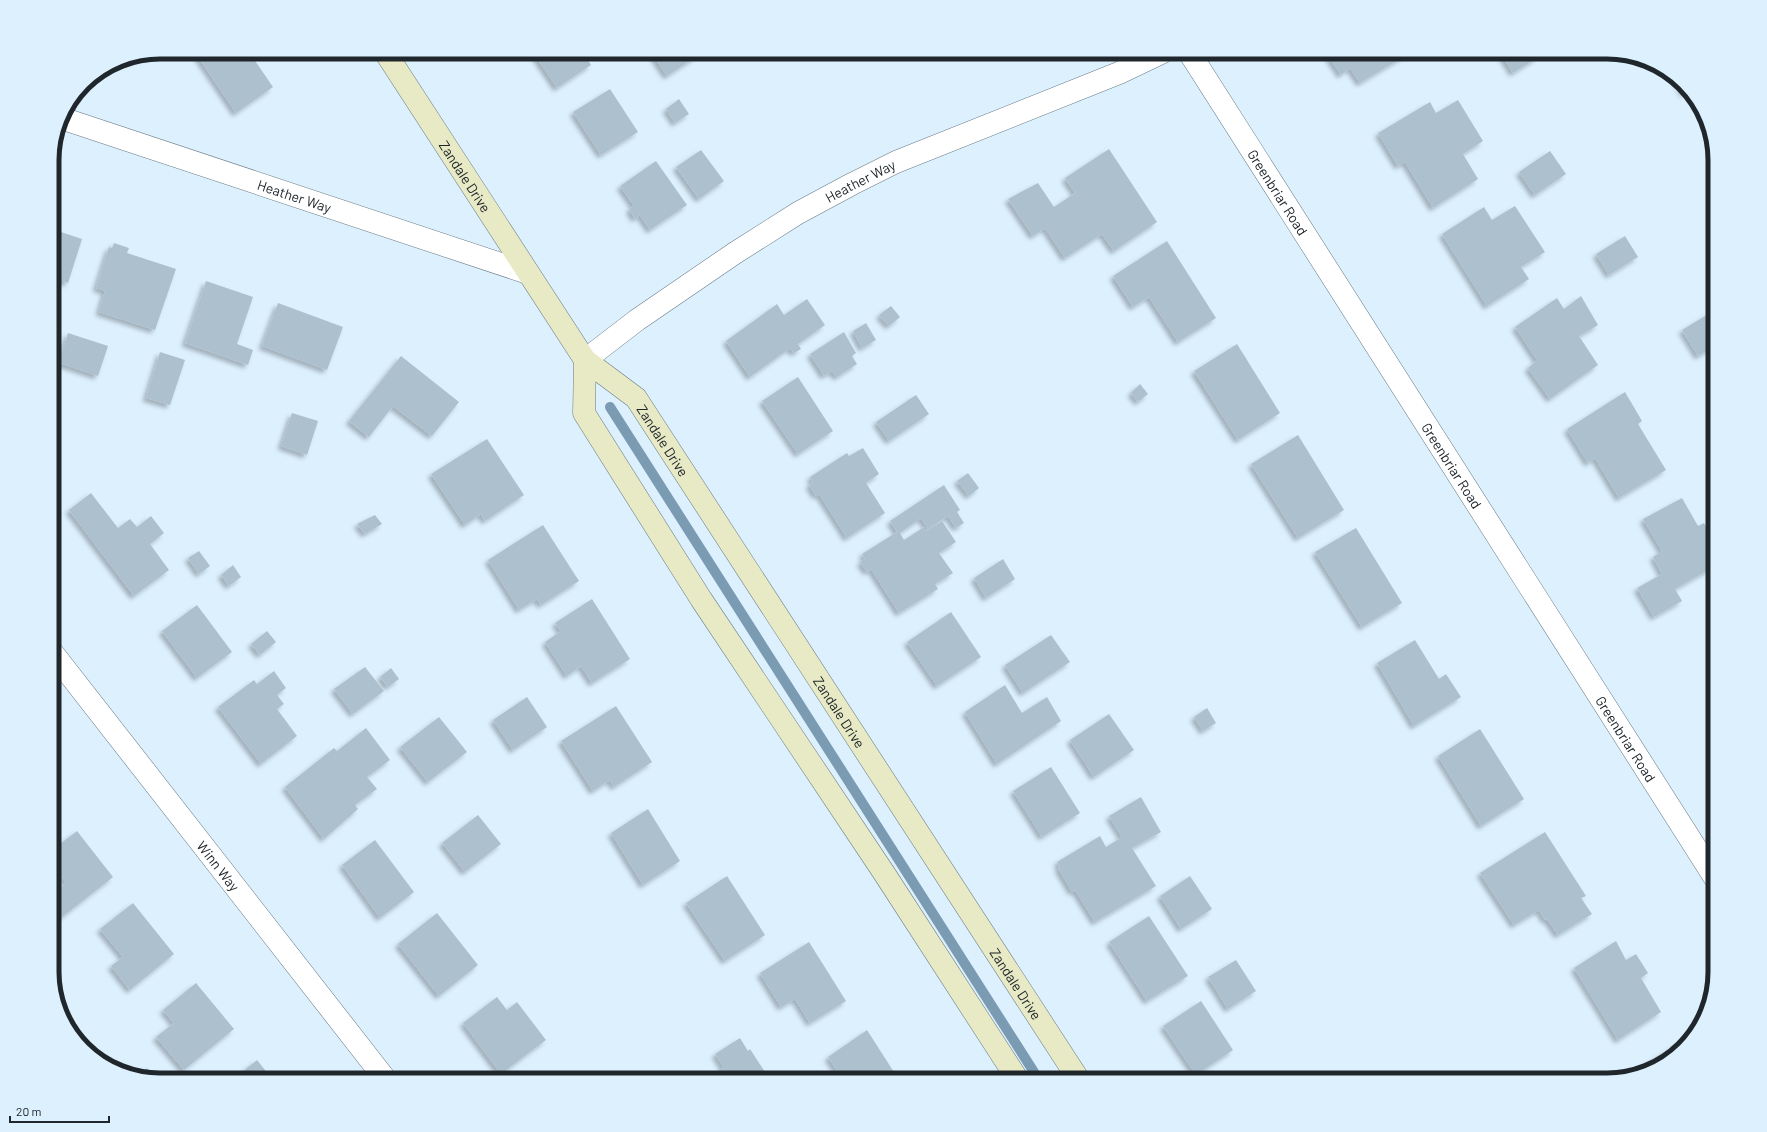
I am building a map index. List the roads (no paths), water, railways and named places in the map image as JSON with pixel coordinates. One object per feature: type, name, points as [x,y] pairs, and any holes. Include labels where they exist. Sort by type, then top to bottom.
[{"type":"street","name":"Zandale Drive","points":[[390,59],[585,360],[636,398],[1074,1073]]},
{"type":"street","name":"Heather Way","points":[[585,360],[637,320],[735,253],[798,214],[852,184],[896,162],[1120,73],[1149,59]]},
{"type":"street","name":"Greenbriar Road","points":[[1193,59],[1708,867]]},
{"type":"street","name":"Heather Way","points":[[68,120],[528,273]]},
{"type":"street","points":[[585,360],[584,414],[701,599],[884,873],[1013,1073]]},
{"type":"street","name":"Winn Way","points":[[59,661],[381,1073]]},
{"type":"waterway","points":[[610,407],[1035,1073]]}]
